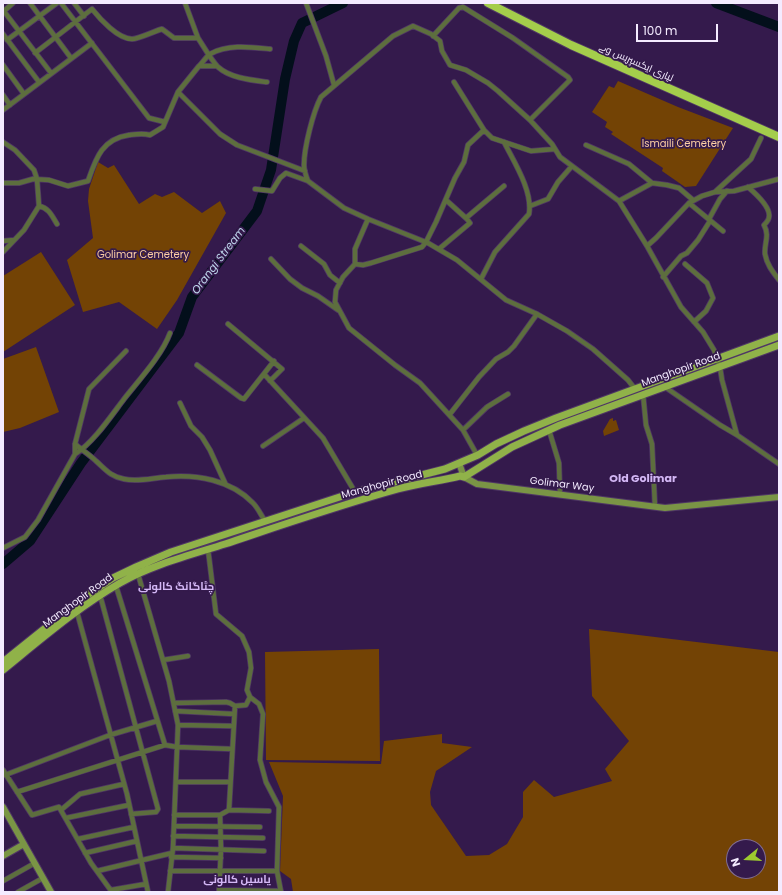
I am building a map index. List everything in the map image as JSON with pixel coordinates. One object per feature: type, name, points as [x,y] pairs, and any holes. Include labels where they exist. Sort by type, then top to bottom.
[{"type":"highway","name":"لیاری ایکسپریس وے","points":[[488,3],[571,45],[778,137]]},
{"type":"main road","name":"Manghopir Road","points":[[3,662],[84,597],[113,578],[171,552],[356,492],[445,469],[477,455],[524,431],[556,418],[779,336]]},
{"type":"main road","name":"Manghopir Road","points":[[3,670],[77,612],[116,586],[138,574],[208,549],[400,488],[460,476],[464,477],[512,447],[549,430],[779,345]]},
{"type":"main road","points":[[459,463],[464,477]]},
{"type":"main road","name":"Golimar Way","points":[[464,477],[477,484],[665,508],[779,497]]},
{"type":"main road","points":[[3,807],[52,892]]},
{"type":"main road","points":[[3,856],[24,844]]},
{"type":"street","points":[[13,3],[3,10],[51,73]]},
{"type":"street","points":[[30,3],[71,58]]},
{"type":"street","points":[[7,40],[57,3]]},
{"type":"street","points":[[60,3],[149,118],[165,122]]},
{"type":"street","points":[[74,3],[84,16]]},
{"type":"street","points":[[185,3],[198,38],[217,66],[227,73],[247,79],[267,82]]},
{"type":"street","points":[[306,3],[317,31],[334,85]]},
{"type":"street","points":[[433,36],[459,8],[463,7],[513,38],[568,77],[570,80],[530,120]]},
{"type":"street","points":[[35,53],[92,9],[99,19],[120,36],[132,39],[162,29],[174,38],[198,38]]},
{"type":"street","points":[[308,181],[304,166],[305,151],[317,105],[321,97],[393,36],[417,26],[440,41],[442,51],[450,65],[466,70],[488,83],[498,91],[530,120],[560,157],[619,201],[681,306],[703,332],[714,350],[720,366],[722,380],[737,435]]},
{"type":"street","points":[[3,34],[39,82]]},
{"type":"street","points":[[3,110],[92,43]]},
{"type":"street","points":[[3,183],[19,183],[33,178],[49,180],[68,186],[88,181],[96,158],[109,141],[120,136],[142,133],[150,135],[163,128],[178,92],[209,54],[227,48],[245,46],[270,49]]},
{"type":"street","points":[[3,65],[24,94]]},
{"type":"street","points":[[199,66],[217,66]]},
{"type":"street","points":[[454,82],[484,130],[492,138],[531,151],[555,149]]},
{"type":"street","points":[[178,92],[220,134],[237,144],[305,171]]},
{"type":"street","points":[[3,95],[10,104]]},
{"type":"street","points":[[355,264],[363,265],[371,263],[422,247],[426,242],[455,178],[464,162],[468,146],[484,130]]},
{"type":"street","points":[[715,192],[751,158],[761,138]]},
{"type":"street","points":[[3,142],[15,150],[34,170],[37,179],[39,206],[24,230],[3,252]]},
{"type":"street","points":[[480,278],[495,252],[529,214],[530,206],[521,175],[504,142]]},
{"type":"street","points":[[586,145],[629,164],[652,183]]},
{"type":"street","points":[[530,206],[548,199],[558,182],[572,166]]},
{"type":"street","points":[[255,189],[272,191],[280,178],[286,173],[308,181],[344,208],[426,242],[457,260],[506,300],[567,331],[593,349],[628,380],[635,389]]},
{"type":"street","points":[[646,246],[656,238],[691,202],[702,196],[779,179]]},
{"type":"street","points":[[619,201],[652,183],[667,184],[679,188],[709,220],[723,231]]},
{"type":"street","points":[[466,218],[504,186]]},
{"type":"street","points":[[748,187],[758,196],[769,212],[769,218],[764,225],[767,231],[765,253],[768,266],[779,280]]},
{"type":"street","points":[[663,276],[698,240],[720,199],[728,191]]},
{"type":"street","points":[[439,249],[470,223],[446,200]]},
{"type":"street","points":[[39,206],[45,207],[49,210],[57,224]]},
{"type":"street","points":[[368,219],[355,249],[355,264],[336,290],[335,302],[349,328],[420,383],[450,414],[463,430],[477,455]]},
{"type":"street","points":[[3,241],[14,240]]},
{"type":"street","points":[[300,246],[324,264],[330,275],[340,283]]},
{"type":"street","points":[[271,259],[290,279],[340,311]]},
{"type":"street","points":[[685,264],[707,283],[713,298],[706,311],[694,322]]},
{"type":"street","points":[[450,414],[479,377],[496,359],[508,352],[514,346],[536,314]]},
{"type":"street","points":[[228,324],[282,369],[270,381]]},
{"type":"street","points":[[75,454],[82,450],[100,431],[145,373],[166,343],[170,333]]},
{"type":"street","points":[[3,548],[25,537],[38,520],[75,454],[75,444],[89,389],[126,351]]},
{"type":"street","points":[[197,365],[241,398],[244,398],[274,362]]},
{"type":"street","points":[[264,374],[323,438],[356,492]]},
{"type":"street","points":[[665,387],[779,464]]},
{"type":"street","points":[[463,430],[487,407],[508,394]]},
{"type":"street","points":[[643,394],[646,425],[652,444],[655,507]]},
{"type":"street","points":[[180,403],[191,426],[202,437],[210,450],[225,483]]},
{"type":"street","points":[[263,446],[304,418]]},
{"type":"street","points":[[549,430],[559,463],[560,495]]},
{"type":"street","points":[[75,444],[96,461],[106,472],[124,479],[140,480],[183,476],[225,483],[241,492],[249,499],[255,505],[265,521]]},
{"type":"street","points":[[208,549],[216,614],[242,636],[249,652],[251,668],[247,690],[250,697],[259,704],[262,714],[260,760],[266,782],[279,806],[277,871],[281,891],[219,891],[221,858],[220,815]]},
{"type":"street","points":[[138,574],[163,660],[178,725],[174,826],[168,892]]},
{"type":"street","points":[[116,586],[165,745]]},
{"type":"street","points":[[100,596],[158,810],[156,812],[131,814]]},
{"type":"street","points":[[77,612],[118,760],[148,892]]},
{"type":"street","points":[[163,660],[188,656]]},
{"type":"street","points":[[174,703],[230,702],[235,706],[246,704],[250,697]]},
{"type":"street","points":[[228,810],[235,706]]},
{"type":"street","points":[[175,712],[234,714]]},
{"type":"street","points":[[146,884],[112,891],[85,852],[59,807],[32,815],[4,772],[110,735],[157,721]]},
{"type":"street","points":[[178,725],[233,726]]},
{"type":"street","points":[[16,792],[165,745],[177,747],[232,749]]},
{"type":"street","points":[[176,782],[230,782]]},
{"type":"street","points":[[61,810],[80,794],[124,784]]},
{"type":"street","points":[[66,818],[129,805]]},
{"type":"street","points":[[174,815],[220,815],[228,810],[269,811]]},
{"type":"street","points":[[174,826],[260,827]]},
{"type":"street","points":[[78,839],[134,827]]},
{"type":"street","points":[[173,836],[263,838]]},
{"type":"street","points":[[85,852],[137,841]]},
{"type":"street","points":[[97,871],[172,853],[221,849],[264,851]]},
{"type":"street","points":[[172,853],[221,858]]},
{"type":"street","points":[[3,881],[35,863]]},
{"type":"street","points":[[170,871],[277,871]]},
{"type":"street","points":[[18,892],[43,878]]},
{"type":"green space","name":"Ismaili Cemetery","points":[[618,81],[678,107],[733,128],[696,186],[685,187],[662,171],[663,168],[611,134],[613,132],[605,127],[607,122],[592,112],[609,86],[614,88]]},
{"type":"green space","name":"Golimar Cemetery","points":[[98,162],[108,168],[114,165],[139,204],[155,194],[162,197],[174,192],[202,213],[220,201],[226,213],[177,300],[157,329],[119,302],[83,312],[67,260],[93,238],[88,201],[89,189]]},
{"type":"green space","points":[[41,252],[75,305],[3,352],[3,276]]},
{"type":"green space","points":[[36,347],[59,412],[20,428],[3,432],[3,359]]},
{"type":"green space","points":[[613,418],[613,421],[616,420],[619,430],[604,436],[603,431],[610,419]]},
{"type":"green space","points":[[589,629],[779,652],[779,892],[293,892],[291,879],[280,871],[283,796],[269,762],[381,764],[384,741],[442,734],[442,743],[472,747],[436,771],[430,792],[431,805],[466,856],[489,855],[507,844],[523,817],[523,792],[534,780],[554,797],[612,781],[605,769],[629,741],[592,696]]},
{"type":"green space","points":[[379,649],[380,761],[266,760],[265,652]]},
{"type":"waterway","name":"Orangi Stream","points":[[3,564],[30,541],[81,463],[179,333],[192,297],[257,211],[271,170],[285,79],[294,41],[302,23],[343,3]]},
{"type":"waterway","points":[[716,3],[779,27]]},
{"type":"district","name":"Old Golimar","points":[[643,479]]},
{"type":"district","name":"چٹاگانگ کالونی","points":[[176,587]]},
{"type":"district","name":"یاسین کالونی","points":[[237,880]]}]
